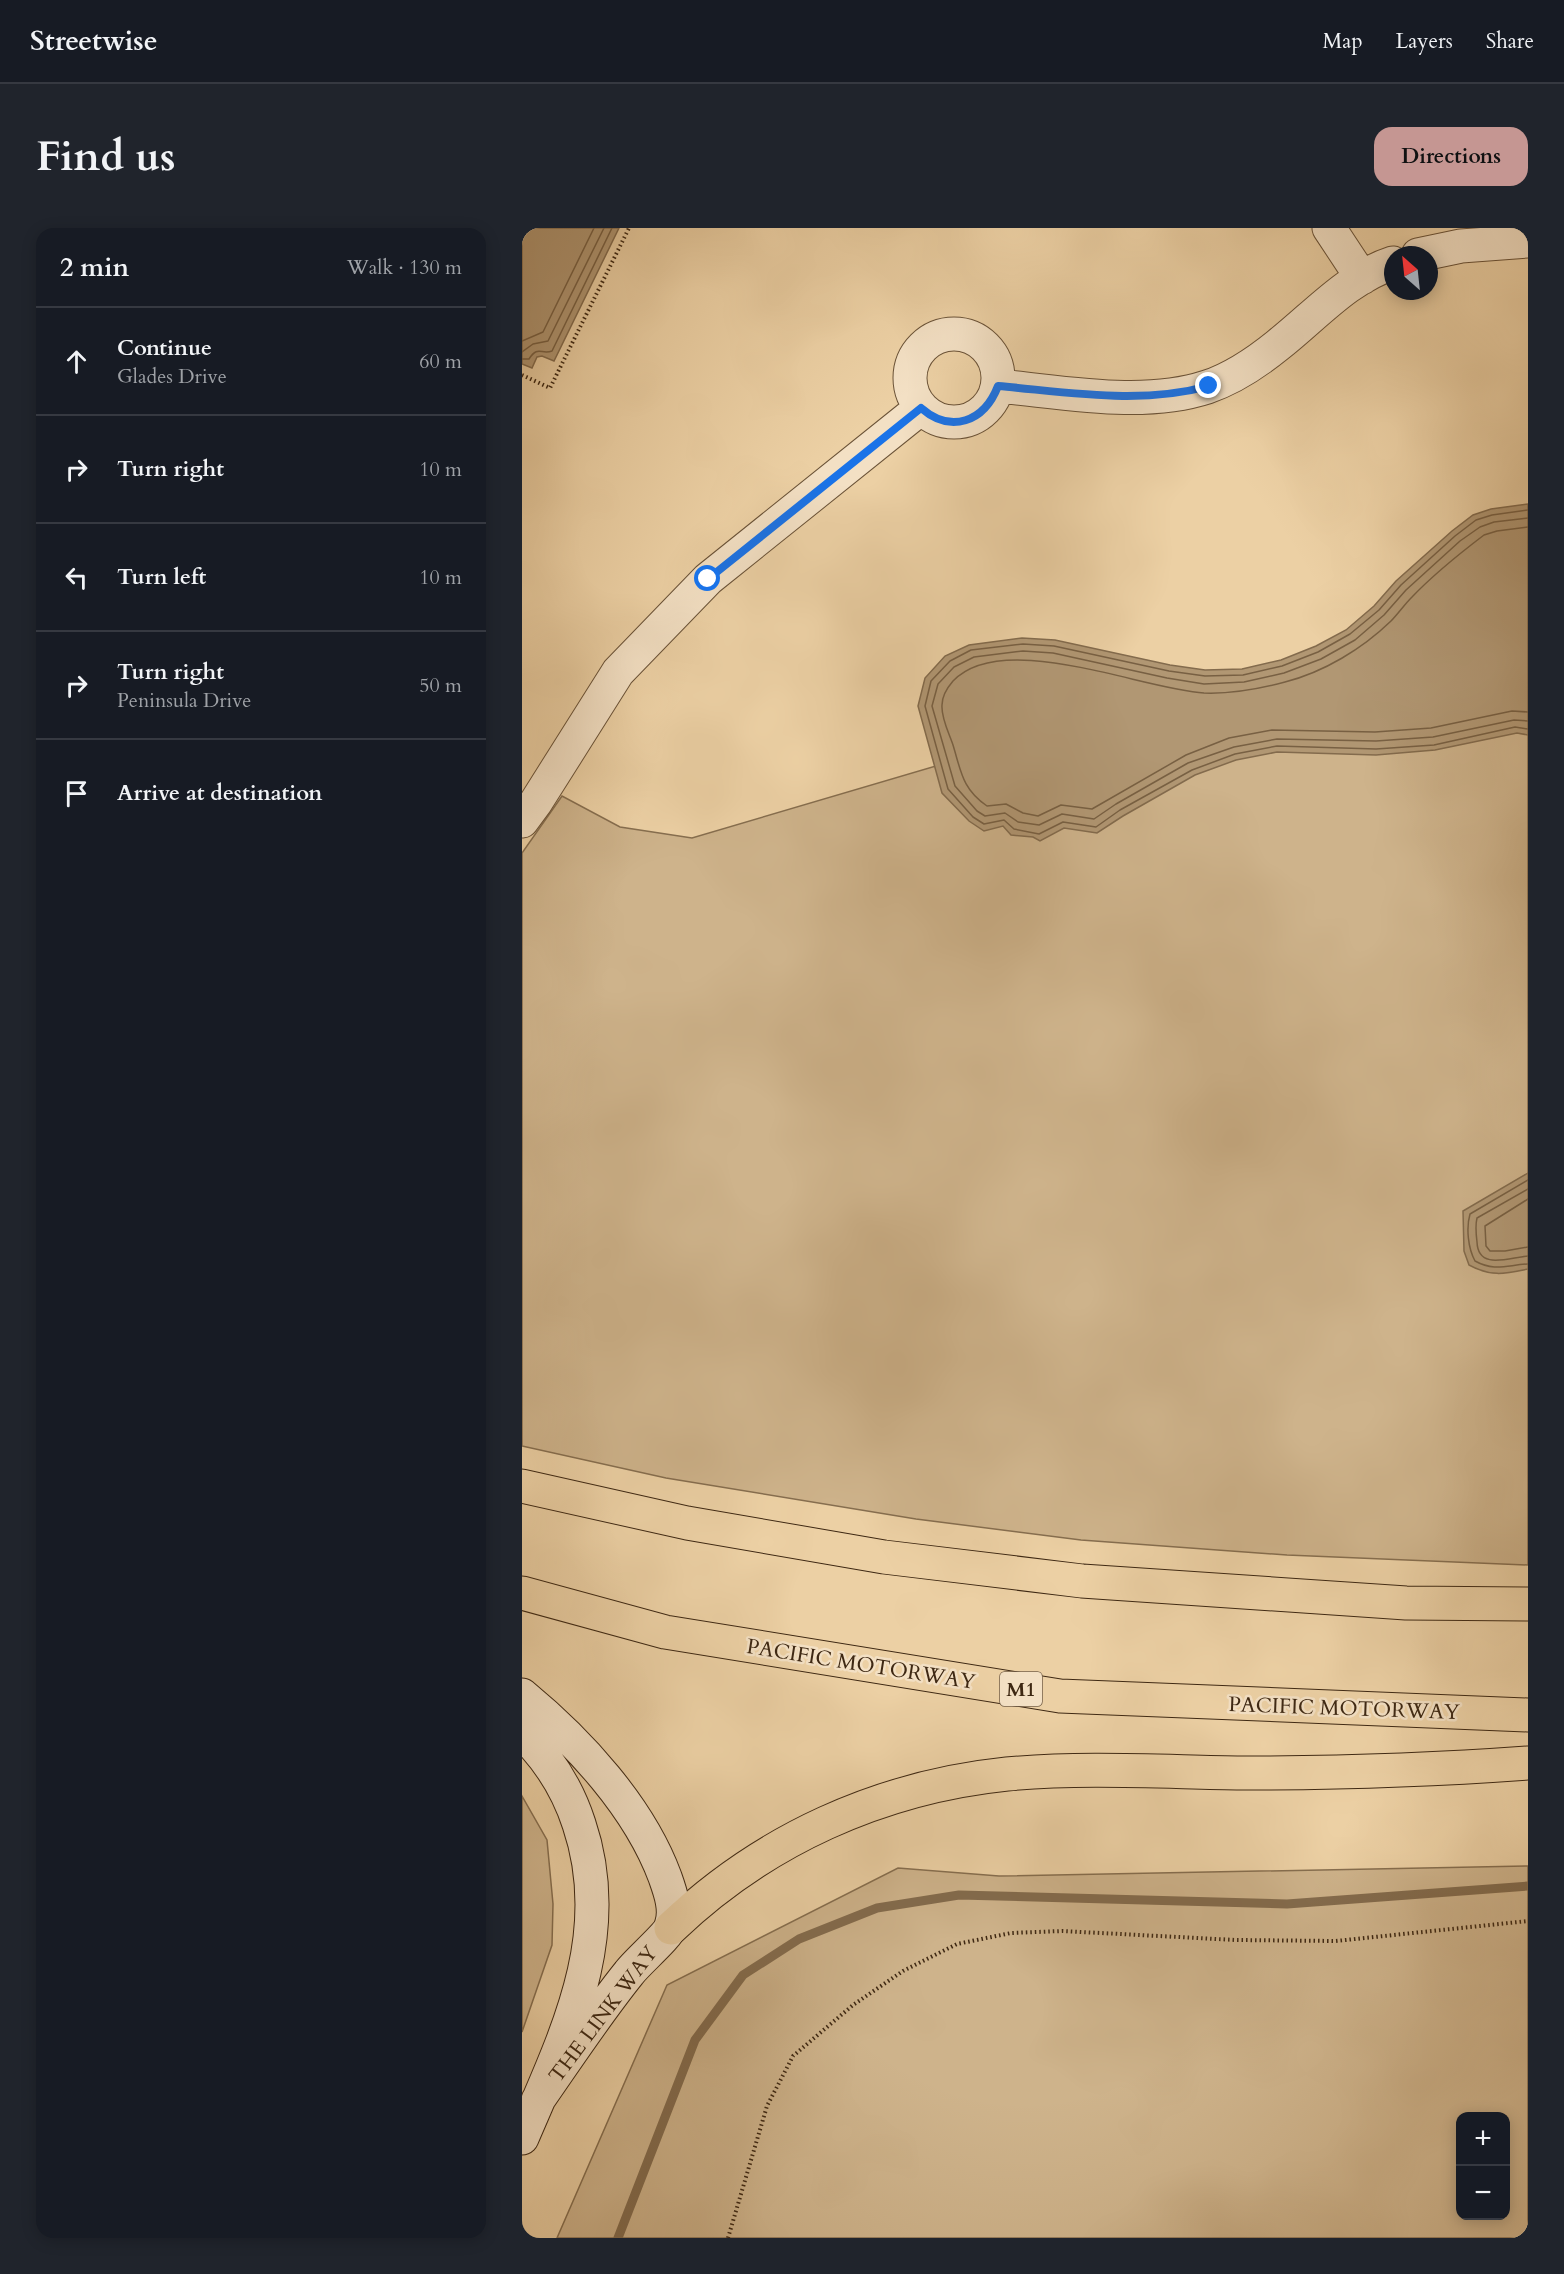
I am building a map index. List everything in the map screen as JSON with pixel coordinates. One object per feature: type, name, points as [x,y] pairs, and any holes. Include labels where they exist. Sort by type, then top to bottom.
[{"type":"highway","points":[[522,1486],[687,1523],[873,1555],[1082,1581],[1406,1603],[1528,1604]]},
{"type":"highway","name":"PACIFIC MOTORWAY","points":[[522,1593],[665,1632],[1060,1696],[1528,1715]]},
{"type":"highway","points":[[671,1928],[719,1885],[776,1848],[852,1811],[907,1792],[937,1785],[1005,1774],[1064,1771],[1329,1773],[1437,1770],[1528,1763]]},
{"type":"street","points":[[1329,228],[1362,278]]},
{"type":"street","points":[[1438,251],[1461,246],[1528,241]]},
{"type":"street","points":[[998,386],[1126,397],[1164,395],[1209,386],[1246,369],[1341,291],[1384,267]]},
{"type":"street","points":[[948,334],[973,338],[986,347],[993,356],[998,370],[998,386],[986,409],[969,420],[954,422],[942,421],[921,408],[913,395],[910,371],[915,356],[925,345],[948,334]]},
{"type":"street","points":[[522,821],[618,672],[708,579],[921,408]]},
{"type":"street","name":"THE LINK WAY","points":[[522,1695],[574,1744],[627,1805],[650,1844],[666,1882],[673,1908],[671,1928],[630,1971],[538,2100]]},
{"type":"street","name":"THE LINK WAY","points":[[522,1733],[555,1772],[571,1802],[588,1856],[593,1896],[591,1942],[584,1977],[573,2013],[522,2138]]},
{"type":"path","points":[[522,375],[550,388],[629,228]]},
{"type":"path","points":[[728,2238],[767,2106],[794,2056],[853,2005],[903,1971],[957,1944],[1011,1933],[1062,1931],[1236,1940],[1336,1941],[1528,1921]]},
{"type":"shaded area","points":[[1528,648],[1528,1565],[1287,1555],[1081,1540],[916,1519],[666,1478],[522,1446],[522,853],[562,796],[620,827],[692,838],[963,758]]},
{"type":"shaded area","points":[[522,1796],[547,1840],[553,1904],[552,1945],[522,2032]]},
{"type":"shaded area","points":[[1528,1866],[1528,2238],[557,2238],[667,1985],[898,1868],[999,1876]]},
{"type":"water","points":[[522,228],[619,228],[554,361],[542,356],[537,357],[532,368],[522,364]]},
{"type":"water","points":[[1528,504],[1528,735],[1517,733],[1435,750],[1376,755],[1277,752],[1236,760],[1195,775],[1097,833],[1064,828],[1040,841],[1033,837],[1011,835],[1003,826],[984,831],[969,821],[942,793],[918,706],[925,678],[945,656],[969,645],[1022,638],[1055,640],[1170,665],[1205,670],[1242,669],[1281,660],[1316,646],[1346,630],[1374,606],[1396,581],[1473,515],[1491,509]]},
{"type":"water","points":[[1528,1173],[1528,1269],[1491,1273],[1469,1265],[1464,1251],[1463,1211]]},
{"type":"waterway","points":[[618,2238],[695,2040],[743,1975],[799,1939],[877,1908],[959,1895],[1287,1904],[1528,1886]]},
{"type":"route","points":[[708,579],[921,408],[942,421],[954,422],[969,420],[986,409],[998,386],[1126,397],[1190,392],[1209,386]]}]
